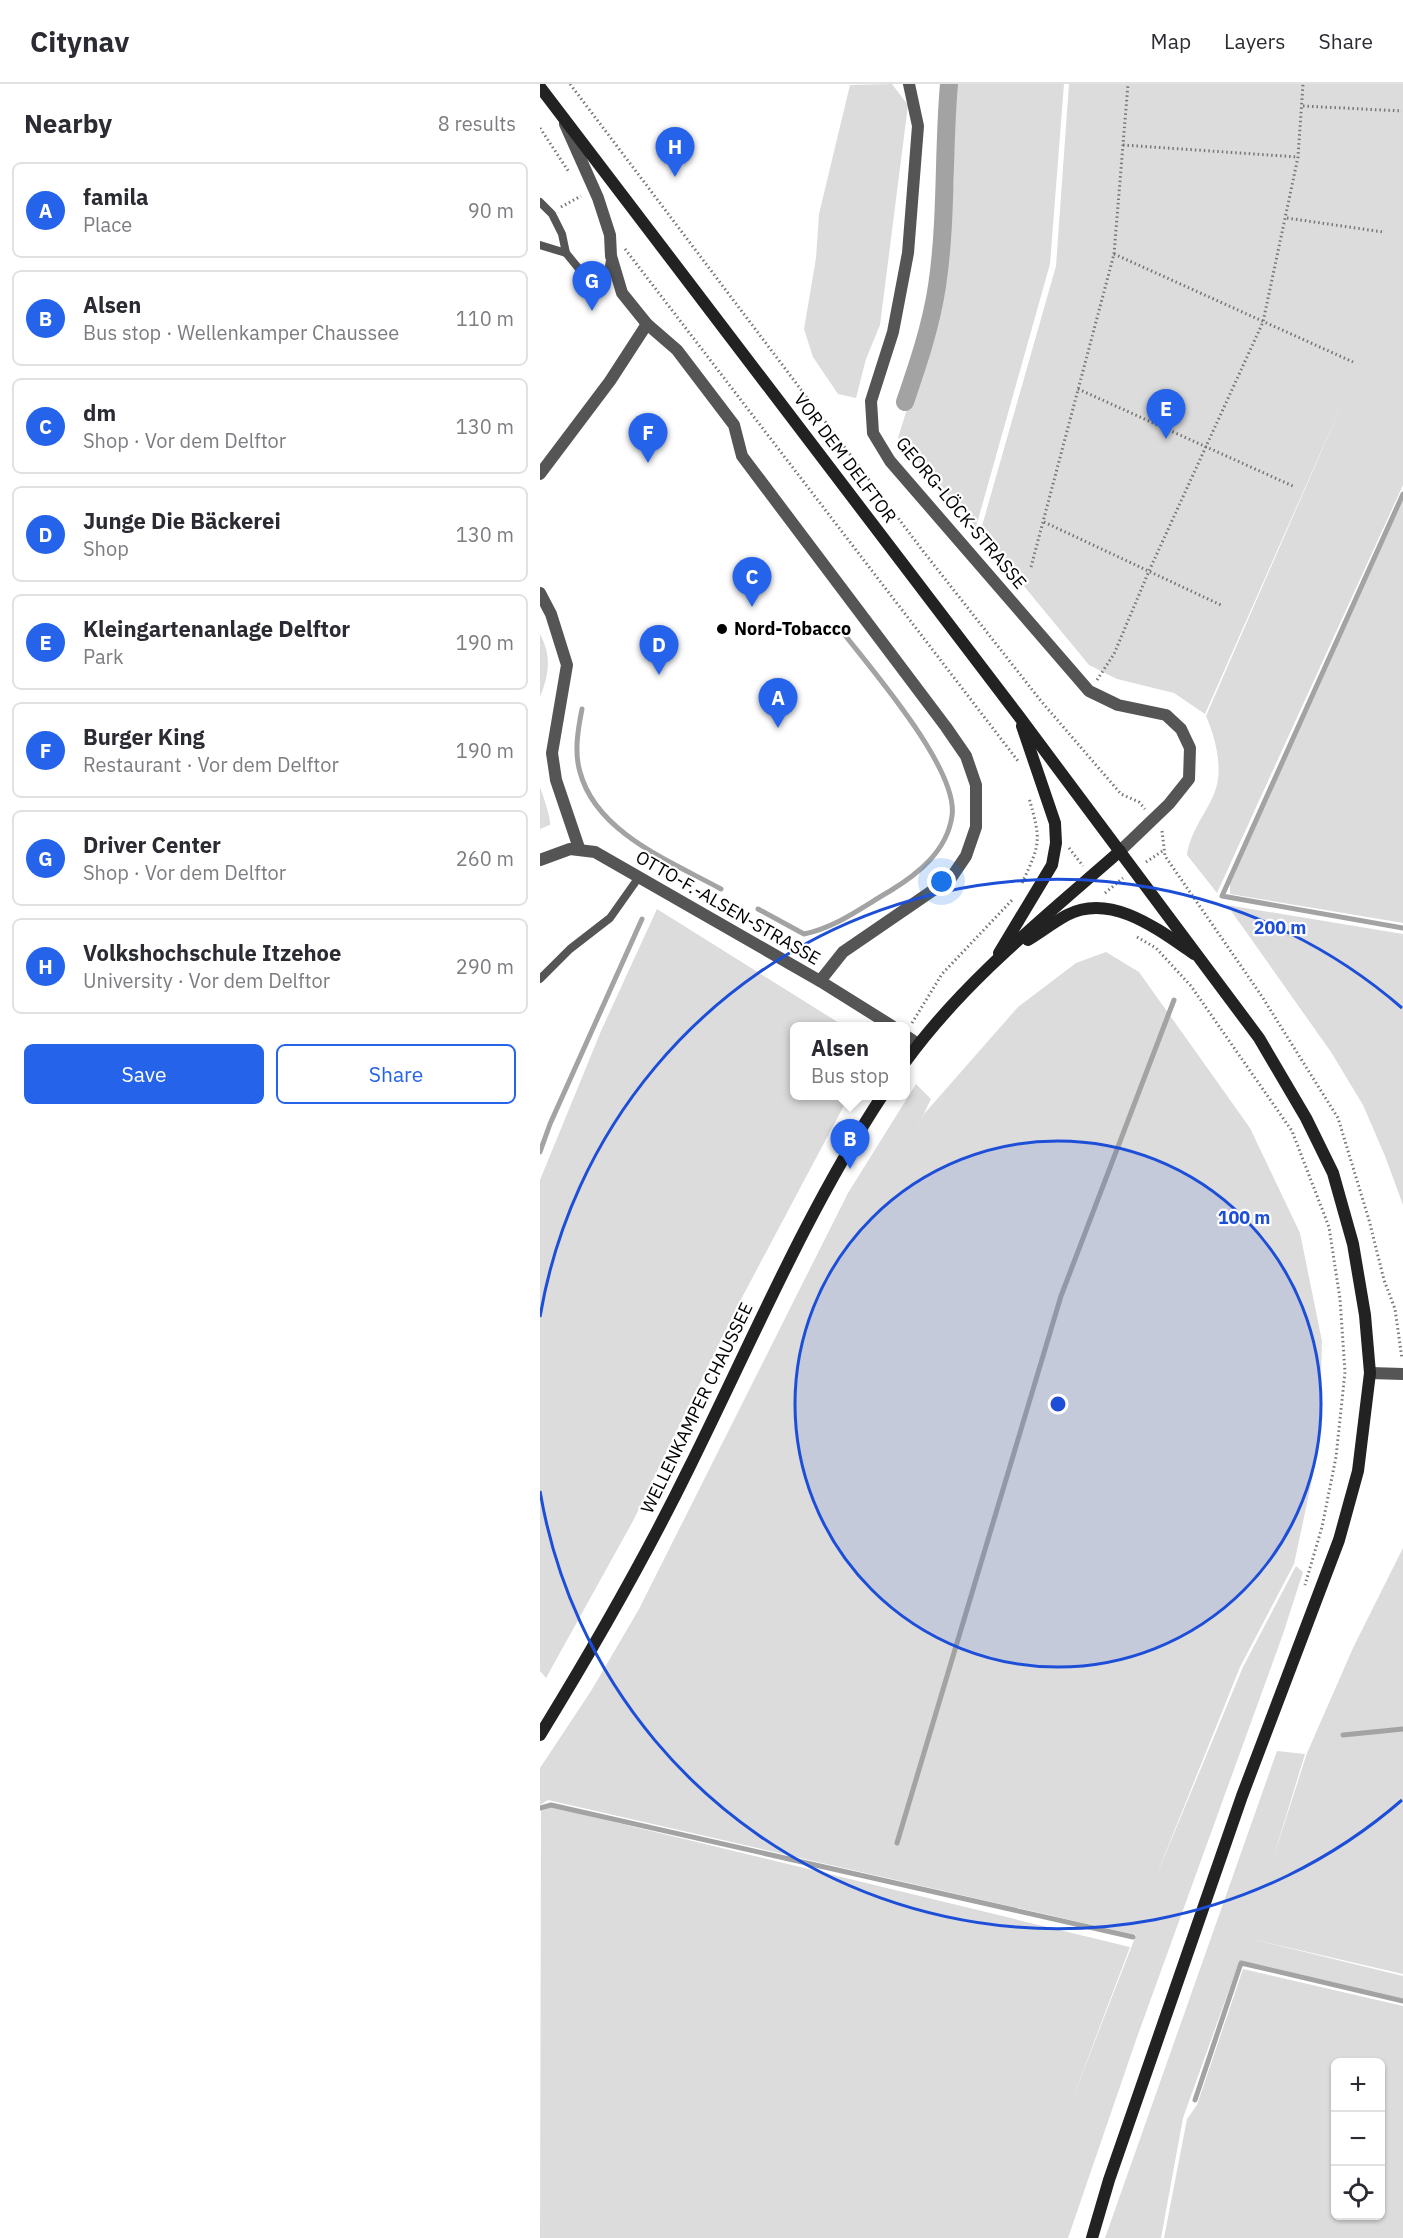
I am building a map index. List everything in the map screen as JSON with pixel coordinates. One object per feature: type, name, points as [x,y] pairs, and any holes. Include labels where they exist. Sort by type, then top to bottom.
[{"type":"main road","name":"VOR DEM DELFTOR","points":[[540,87],[1204,960],[1259,1038],[1306,1118],[1333,1173],[1353,1244],[1365,1315],[1370,1373],[1358,1471],[1339,1540],[1242,1796],[1109,2180],[1092,2238]]},
{"type":"main road","points":[[992,964],[1052,865],[1054,823],[1018,715]]},
{"type":"main road","points":[[910,1055],[992,964],[1120,851]]},
{"type":"main road","points":[[992,964],[1069,914],[1100,907],[1146,921],[1204,960]]},
{"type":"main road","name":"WELLENKAMPER CHAUSSEE","points":[[540,1735],[641,1563],[787,1264],[851,1146],[879,1100]]},
{"type":"street","name":"GEORG-LÖCK-STRASSE","points":[[909,84],[918,126],[908,253],[893,332],[872,401],[873,433],[890,461],[1089,691],[1118,705],[1166,715],[1181,729],[1190,748],[1189,778],[1153,819],[1120,851]]},
{"type":"street","points":[[558,109],[598,198],[610,235],[611,256],[622,293],[648,324],[677,350],[734,425],[742,456],[946,727],[966,756],[976,785],[976,827],[966,856],[951,878],[843,952],[820,981]]},
{"type":"street","points":[[540,474],[610,381],[648,324]]},
{"type":"street","points":[[540,593],[551,614],[567,665],[554,729],[552,753],[556,780],[579,848],[556,852],[540,860]]},
{"type":"street","name":"OTTO-F.-ALSEN-STRASSE","points":[[579,848],[595,852],[820,981],[886,1022]]},
{"type":"street","points":[[910,1039],[918,1044]]},
{"type":"street","points":[[1370,1373],[1403,1374]]},
{"type":"lane","points":[[540,202],[552,213],[562,234],[566,253],[593,286],[607,278],[611,256]]},
{"type":"lane","points":[[540,245],[566,253]]},
{"type":"lane","points":[[540,979],[570,949],[610,918],[639,877]]},
{"type":"path","points":[[570,84],[945,579],[1041,701],[1121,794],[1139,802],[1153,819]]},
{"type":"path","points":[[1030,567],[1044,522],[1114,254],[1128,84]]},
{"type":"path","points":[[1089,691],[1114,654],[1149,571],[1263,322],[1287,218],[1298,157],[1303,84]]},
{"type":"path","points":[[1303,106],[1402,111]]},
{"type":"path","points":[[540,128],[571,175]]},
{"type":"path","points":[[1123,145],[1298,157]]},
{"type":"path","points":[[552,213],[584,194],[589,202]]},
{"type":"path","points":[[1287,218],[1383,232]]},
{"type":"path","points":[[610,235],[625,249],[1019,763]]},
{"type":"path","points":[[1114,254],[1353,362]]},
{"type":"path","points":[[1078,389],[1295,487]]},
{"type":"path","points":[[1044,522],[1223,606]]},
{"type":"path","points":[[1020,887],[1037,850],[1040,834],[1028,793]]},
{"type":"path","points":[[1055,835],[1105,894]]},
{"type":"path","points":[[912,1023],[942,974],[1016,896]]},
{"type":"path","points":[[1131,933],[1156,948],[1191,986],[1292,1131],[1329,1227],[1340,1299],[1345,1372]]},
{"type":"shaded area","points":[[892,84],[908,105],[880,325],[866,359],[856,398],[838,394],[813,357],[804,329],[816,258],[819,214],[850,85]]},
{"type":"shaded area","points":[[954,84],[1064,84],[1050,264],[976,527],[898,438],[942,296],[954,179]]},
{"type":"shaded area","points":[[1069,84],[1403,84],[1403,485],[1217,893],[1187,855],[1194,831],[1217,785],[1218,755],[1206,716],[1349,388],[1205,714],[1174,693],[1117,679],[1089,665],[980,533],[1056,266]]},
{"type":"shaded area","points":[[1403,498],[1403,923],[1230,894],[1230,883]]},
{"type":"shaded area","points":[[540,634],[548,658],[548,666],[540,697]]},
{"type":"shaded area","points":[[540,787],[550,825],[540,829]]},
{"type":"shaded area","points":[[1227,905],[1403,934],[1403,1205],[1363,1105],[1331,1052]]},
{"type":"shaded area","points":[[657,909],[838,1022],[790,1022],[790,1100],[847,1100],[738,1305],[633,1521],[546,1678],[540,1671],[540,1180],[601,1031]]},
{"type":"shaded area","points":[[1106,952],[1139,972],[1250,1128],[1300,1233],[1322,1341],[1319,1447],[1294,1564],[1240,1667],[1155,1879],[1243,1667],[1296,1566],[1303,1572],[1068,2238],[540,2238],[541,1810],[552,1807],[1130,1947],[1069,2108],[1136,1935],[548,1800],[540,1805],[540,1768],[591,1691],[639,1609],[848,1193],[906,1100],[910,1100],[910,1094],[916,1084],[931,1099],[917,1128],[924,1114],[1018,1007],[1076,963]]},
{"type":"shaded area","points":[[1403,1548],[1403,1974],[1247,1938],[1403,1976],[1403,1999],[1239,1962],[1183,2118],[1161,2238],[1105,2238],[1277,1751],[1305,1754],[1272,1862],[1307,1753],[1353,1648]]},
{"type":"shaded area","points":[[1243,1969],[1403,2006],[1403,2238],[1164,2238],[1187,2119],[1197,2105]]},
{"type":"waterway","points":[[905,402],[928,330],[937,286],[942,236],[949,84]]},
{"type":"waterway","points":[[1403,494],[1222,896],[1403,928]]},
{"type":"waterway","points":[[758,909],[804,934],[827,927],[890,891],[921,869],[938,851],[949,829],[952,816],[950,796],[942,772],[891,693],[841,630]]},
{"type":"waterway","points":[[582,709],[577,740],[578,764],[589,793],[602,812],[638,843],[721,889]]},
{"type":"waterway","points":[[540,1152],[550,1124],[642,919]]},
{"type":"waterway","points":[[897,1843],[1061,1296],[1174,1000]]},
{"type":"waterway","points":[[1343,1735],[1403,1729]]},
{"type":"waterway","points":[[540,1808],[551,1805],[1133,1937]]},
{"type":"waterway","points":[[1195,2100],[1241,1963],[1403,2001]]},
{"type":"place","name":"Volkshochschule Itzehoe","points":[[675,177]]},
{"type":"place","name":"Driver Center","points":[[592,311]]},
{"type":"place","name":"Kleingartenanlage Delftor","points":[[1166,439]]},
{"type":"place","name":"Burger King","points":[[648,463]]},
{"type":"place","name":"dm","points":[[752,607]]},
{"type":"place","name":"Nord-Tobacco","points":[[722,629]]},
{"type":"place","name":"Junge Die Bäckerei","points":[[659,675]]},
{"type":"place","name":"famila","points":[[778,728]]},
{"type":"place","name":"Alsen","points":[[850,1169]]}]
